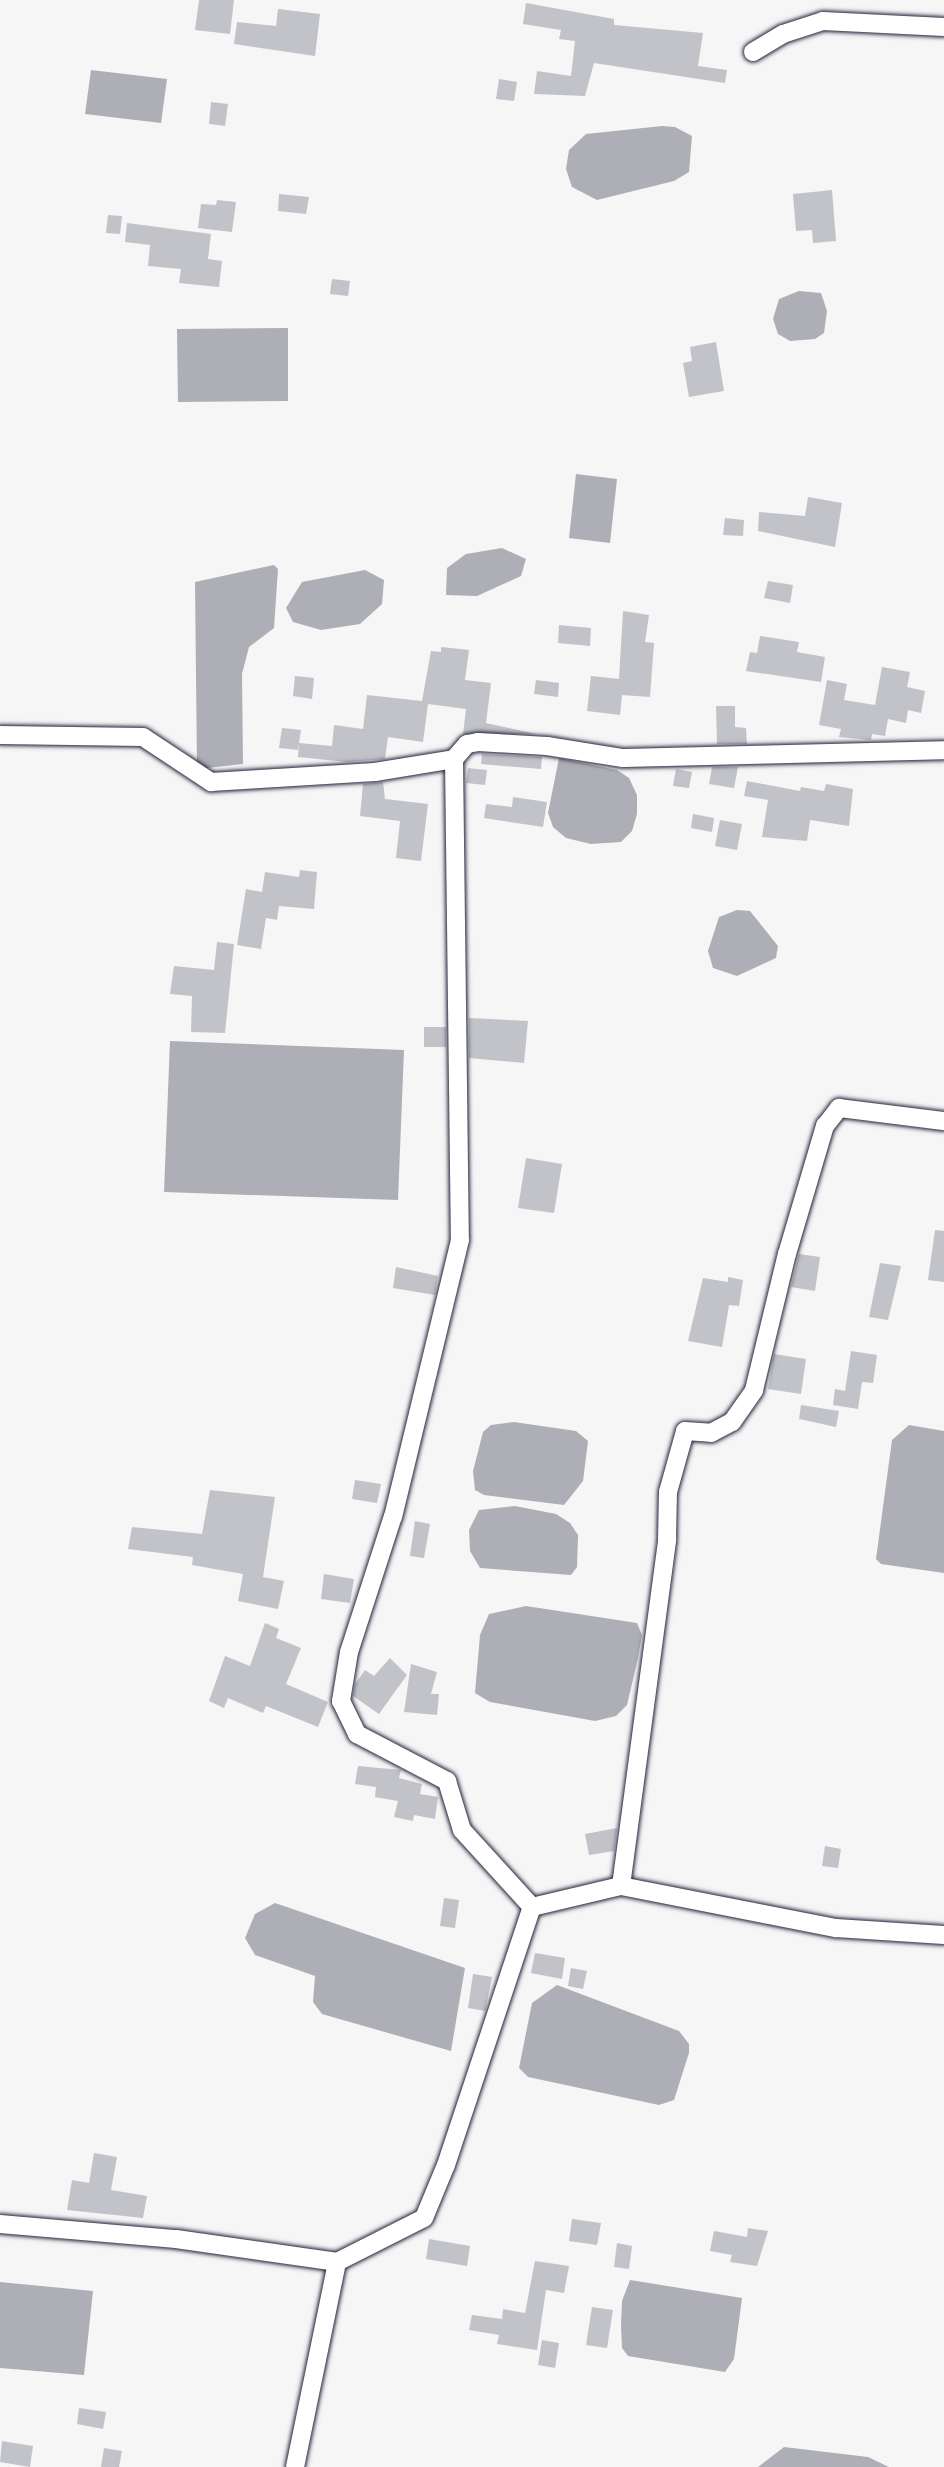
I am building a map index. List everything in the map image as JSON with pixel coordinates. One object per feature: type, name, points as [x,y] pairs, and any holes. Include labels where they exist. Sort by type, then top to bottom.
[{"type":"street","points":[[753,52],[783,34],[823,21],[944,27]]},
{"type":"street","points":[[0,735],[143,737],[211,782],[319,778],[454,759],[467,744],[478,741],[547,746],[623,758],[944,750]]},
{"type":"street","points":[[454,759],[460,1240],[393,1516],[349,1652],[341,1701],[357,1734],[447,1781],[462,1830],[532,1907]]},
{"type":"street","points":[[621,1886],[667,1539],[668,1492],[685,1431],[711,1433],[732,1422],[754,1390],[787,1254],[825,1126],[839,1108],[944,1121]]},
{"type":"street","points":[[532,1907],[621,1886],[836,1928],[944,1935]]},
{"type":"street","points":[[0,2224],[176,2239],[337,2262],[424,2218],[451,2152],[532,1907]]},
{"type":"street","points":[[295,2467],[337,2262]]},
{"type":"shaded area","points":[[91,70],[167,79],[161,123],[85,114]]},
{"type":"shaded area","points":[[675,127],[692,136],[689,172],[674,181],[597,200],[572,187],[566,169],[569,150],[586,134]]},
{"type":"shaded area","points":[[799,291],[821,293],[827,311],[824,333],[815,339],[790,341],[778,334],[773,319],[779,299]]},
{"type":"shaded area","points":[[288,328],[288,401],[178,402],[177,329]]},
{"type":"shaded area","points":[[576,474],[617,479],[610,543],[569,538]]},
{"type":"shaded area","points":[[502,548],[526,559],[521,576],[477,596],[446,595],[447,568],[466,554]]},
{"type":"shaded area","points":[[274,565],[278,569],[274,628],[249,647],[242,674],[243,764],[197,769],[195,582]]},
{"type":"shaded area","points":[[365,570],[384,580],[382,604],[360,624],[321,630],[293,622],[286,608],[302,582]]},
{"type":"shaded area","points":[[559,758],[617,770],[629,778],[637,795],[637,814],[632,831],[621,842],[591,844],[566,838],[553,827],[548,813]]},
{"type":"shaded area","points":[[737,910],[750,911],[778,946],[776,958],[737,976],[713,968],[708,951],[719,917]]},
{"type":"shaded area","points":[[170,1041],[404,1050],[398,1200],[164,1192]]},
{"type":"shaded area","points":[[514,1422],[576,1431],[588,1441],[583,1481],[564,1505],[484,1495],[475,1490],[473,1471],[483,1432],[491,1425]]},
{"type":"shaded area","points":[[909,1425],[944,1431],[944,1573],[881,1564],[876,1559],[892,1440]]},
{"type":"shaded area","points":[[515,1506],[556,1514],[570,1523],[578,1535],[577,1567],[571,1575],[480,1568],[470,1551],[469,1530],[479,1510]]},
{"type":"shaded area","points":[[526,1606],[637,1623],[642,1635],[638,1658],[627,1705],[616,1716],[595,1721],[490,1702],[475,1693],[480,1635],[489,1614]]},
{"type":"shaded area","points":[[275,1903],[465,1968],[451,2051],[322,2014],[313,2002],[315,1976],[255,1955],[245,1938],[255,1914]]},
{"type":"shaded area","points":[[557,1985],[679,2031],[689,2044],[689,2053],[674,2100],[659,2105],[528,2077],[519,2068],[532,2003]]},
{"type":"shaded area","points":[[630,2280],[742,2298],[734,2359],[725,2372],[628,2356],[622,2348],[621,2326],[622,2301]]},
{"type":"shaded area","points":[[0,2282],[93,2291],[84,2375],[0,2368]]},
{"type":"shaded area","points":[[784,2447],[868,2457],[889,2467],[758,2467]]},
{"type":"building","points":[[199,0],[234,0],[230,34],[195,30]]},
{"type":"building","points":[[526,3],[614,19],[614,25],[703,33],[698,66],[727,70],[725,83],[594,63],[585,96],[534,94],[537,71],[571,76],[575,41],[559,39],[561,30],[523,24]]},
{"type":"building","points":[[278,9],[320,14],[315,56],[234,44],[237,22],[276,26]]},
{"type":"building","points":[[499,79],[517,82],[514,101],[496,99]]},
{"type":"building","points":[[211,102],[228,104],[225,126],[209,124]]},
{"type":"building","points":[[832,190],[836,241],[813,243],[812,230],[796,231],[793,194]]},
{"type":"building","points":[[279,194],[309,197],[306,214],[278,211]]},
{"type":"building","points":[[217,200],[236,202],[232,232],[198,228],[201,204],[216,205]]},
{"type":"building","points":[[108,215],[122,216],[120,234],[106,233]]},
{"type":"building","points":[[127,223],[211,234],[208,259],[222,261],[219,287],[179,283],[181,269],[148,266],[150,245],[125,242]]},
{"type":"building","points":[[332,279],[350,281],[348,296],[330,294]]},
{"type":"building","points":[[716,342],[724,391],[689,397],[683,363],[692,361],[690,347]]},
{"type":"building","points":[[808,497],[842,503],[835,547],[758,531],[759,512],[805,516]]},
{"type":"building","points":[[725,518],[744,520],[743,536],[723,535]]},
{"type":"building","points":[[768,581],[793,585],[790,603],[764,598]]},
{"type":"building","points":[[623,611],[649,615],[645,642],[654,643],[650,697],[622,695],[620,715],[587,711],[591,676],[619,679]]},
{"type":"building","points":[[559,625],[591,628],[590,646],[558,643]]},
{"type":"building","points":[[760,636],[799,642],[797,652],[825,657],[821,682],[746,671],[750,652],[757,653]]},
{"type":"building","points":[[441,647],[469,650],[465,680],[491,683],[486,723],[536,734],[463,734],[466,709],[428,704],[423,742],[388,737],[385,759],[347,762],[298,757],[299,743],[332,746],[334,725],[363,729],[367,695],[422,701],[431,651],[441,652]]},
{"type":"building","points":[[882,667],[910,672],[907,687],[925,691],[921,713],[908,710],[906,723],[888,719],[885,736],[872,734],[871,740],[839,737],[841,729],[819,725],[827,680],[847,684],[844,700],[875,705]]},
{"type":"building","points":[[295,676],[314,678],[312,699],[293,696]]},
{"type":"building","points":[[536,680],[559,683],[558,697],[534,694]]},
{"type":"building","points":[[716,706],[735,706],[735,727],[746,728],[747,744],[717,744]]},
{"type":"building","points":[[282,728],[301,730],[298,750],[279,748]]},
{"type":"building","points":[[482,754],[542,757],[541,769],[481,764]]},
{"type":"building","points":[[712,767],[738,767],[734,788],[709,784]]},
{"type":"building","points":[[468,768],[487,770],[485,785],[466,783]]},
{"type":"building","points":[[676,769],[692,772],[689,788],[673,786]]},
{"type":"building","points":[[747,781],[800,791],[801,787],[824,791],[826,784],[853,789],[849,826],[810,820],[807,841],[762,837],[768,800],[744,796]]},
{"type":"building","points":[[383,782],[385,799],[428,804],[421,861],[396,858],[400,821],[360,816],[363,784]]},
{"type":"building","points":[[513,797],[547,802],[543,827],[484,818],[486,804],[512,807]]},
{"type":"building","points":[[693,814],[714,818],[712,832],[691,828]]},
{"type":"building","points":[[720,820],[742,824],[737,850],[715,846]]},
{"type":"building","points":[[300,870],[317,872],[314,909],[279,906],[277,920],[266,918],[261,949],[237,945],[246,889],[262,892],[265,872],[299,877]]},
{"type":"building","points":[[217,942],[234,944],[225,1033],[191,1032],[192,996],[170,994],[174,966],[214,970]]},
{"type":"building","points":[[469,1018],[528,1021],[524,1063],[469,1058]]},
{"type":"building","points":[[424,1027],[446,1027],[446,1047],[424,1047]]},
{"type":"building","points":[[526,1158],[562,1164],[554,1213],[518,1208]]},
{"type":"building","points":[[935,1230],[944,1231],[944,1282],[928,1280]]},
{"type":"building","points":[[799,1254],[820,1257],[815,1291],[791,1287]]},
{"type":"building","points":[[880,1263],[901,1266],[888,1320],[869,1317]]},
{"type":"building","points":[[396,1267],[438,1276],[435,1295],[393,1288]]},
{"type":"building","points":[[728,1277],[743,1280],[739,1306],[729,1305],[722,1347],[688,1341],[703,1278],[728,1282]]},
{"type":"building","points":[[851,1351],[877,1355],[873,1383],[862,1382],[858,1409],[833,1405],[835,1389],[845,1391]]},
{"type":"building","points":[[774,1354],[806,1359],[801,1394],[768,1389]]},
{"type":"building","points":[[801,1405],[839,1411],[836,1427],[799,1419]]},
{"type":"building","points":[[355,1480],[381,1484],[377,1503],[352,1499]]},
{"type":"building","points":[[210,1490],[275,1497],[263,1577],[284,1581],[278,1609],[238,1601],[243,1574],[192,1565],[193,1557],[128,1549],[132,1527],[202,1534]]},
{"type":"building","points":[[415,1521],[430,1524],[424,1558],[410,1556]]},
{"type":"building","points":[[324,1574],[354,1579],[350,1603],[321,1599]]},
{"type":"building","points":[[265,1623],[279,1629],[276,1638],[301,1648],[286,1684],[328,1702],[318,1727],[266,1706],[263,1713],[228,1698],[224,1708],[209,1701],[225,1656],[250,1666]]},
{"type":"building","points":[[390,1658],[407,1675],[379,1714],[353,1696],[355,1684],[365,1670],[374,1676]]},
{"type":"building","points":[[411,1664],[437,1672],[431,1694],[439,1694],[437,1715],[404,1712]]},
{"type":"building","points":[[358,1766],[401,1770],[399,1778],[422,1784],[420,1794],[438,1797],[435,1819],[414,1815],[413,1821],[394,1817],[398,1801],[375,1797],[376,1787],[355,1784]]},
{"type":"building","points":[[617,1828],[614,1851],[589,1855],[585,1834]]},
{"type":"building","points":[[825,1846],[841,1849],[838,1868],[822,1866]]},
{"type":"building","points":[[444,1898],[459,1900],[455,1928],[440,1926]]},
{"type":"building","points":[[535,1953],[565,1958],[562,1979],[531,1973]]},
{"type":"building","points":[[571,1968],[587,1971],[583,1989],[568,1986]]},
{"type":"building","points":[[473,1974],[492,1977],[485,2011],[468,2008]]},
{"type":"building","points":[[94,2153],[117,2157],[111,2190],[147,2196],[143,2218],[67,2210],[72,2180],[89,2183]]},
{"type":"building","points":[[572,2219],[601,2223],[597,2245],[569,2241]]},
{"type":"building","points":[[748,2228],[768,2231],[757,2266],[730,2262],[732,2255],[710,2251],[714,2231],[747,2237]]},
{"type":"building","points":[[429,2239],[470,2246],[467,2266],[426,2259]]},
{"type":"building","points":[[617,2243],[632,2246],[629,2269],[614,2267]]},
{"type":"building","points":[[535,2261],[569,2266],[564,2293],[546,2290],[537,2350],[497,2344],[499,2335],[469,2330],[472,2315],[502,2319],[503,2309],[525,2313]]},
{"type":"building","points":[[592,2307],[613,2310],[607,2348],[586,2345]]},
{"type":"building","points":[[542,2340],[559,2343],[555,2368],[538,2365]]},
{"type":"building","points":[[79,2408],[106,2412],[103,2429],[77,2424]]},
{"type":"building","points":[[2,2441],[33,2446],[30,2467],[0,2462]]},
{"type":"building","points":[[104,2448],[122,2451],[119,2467],[101,2467]]}]
